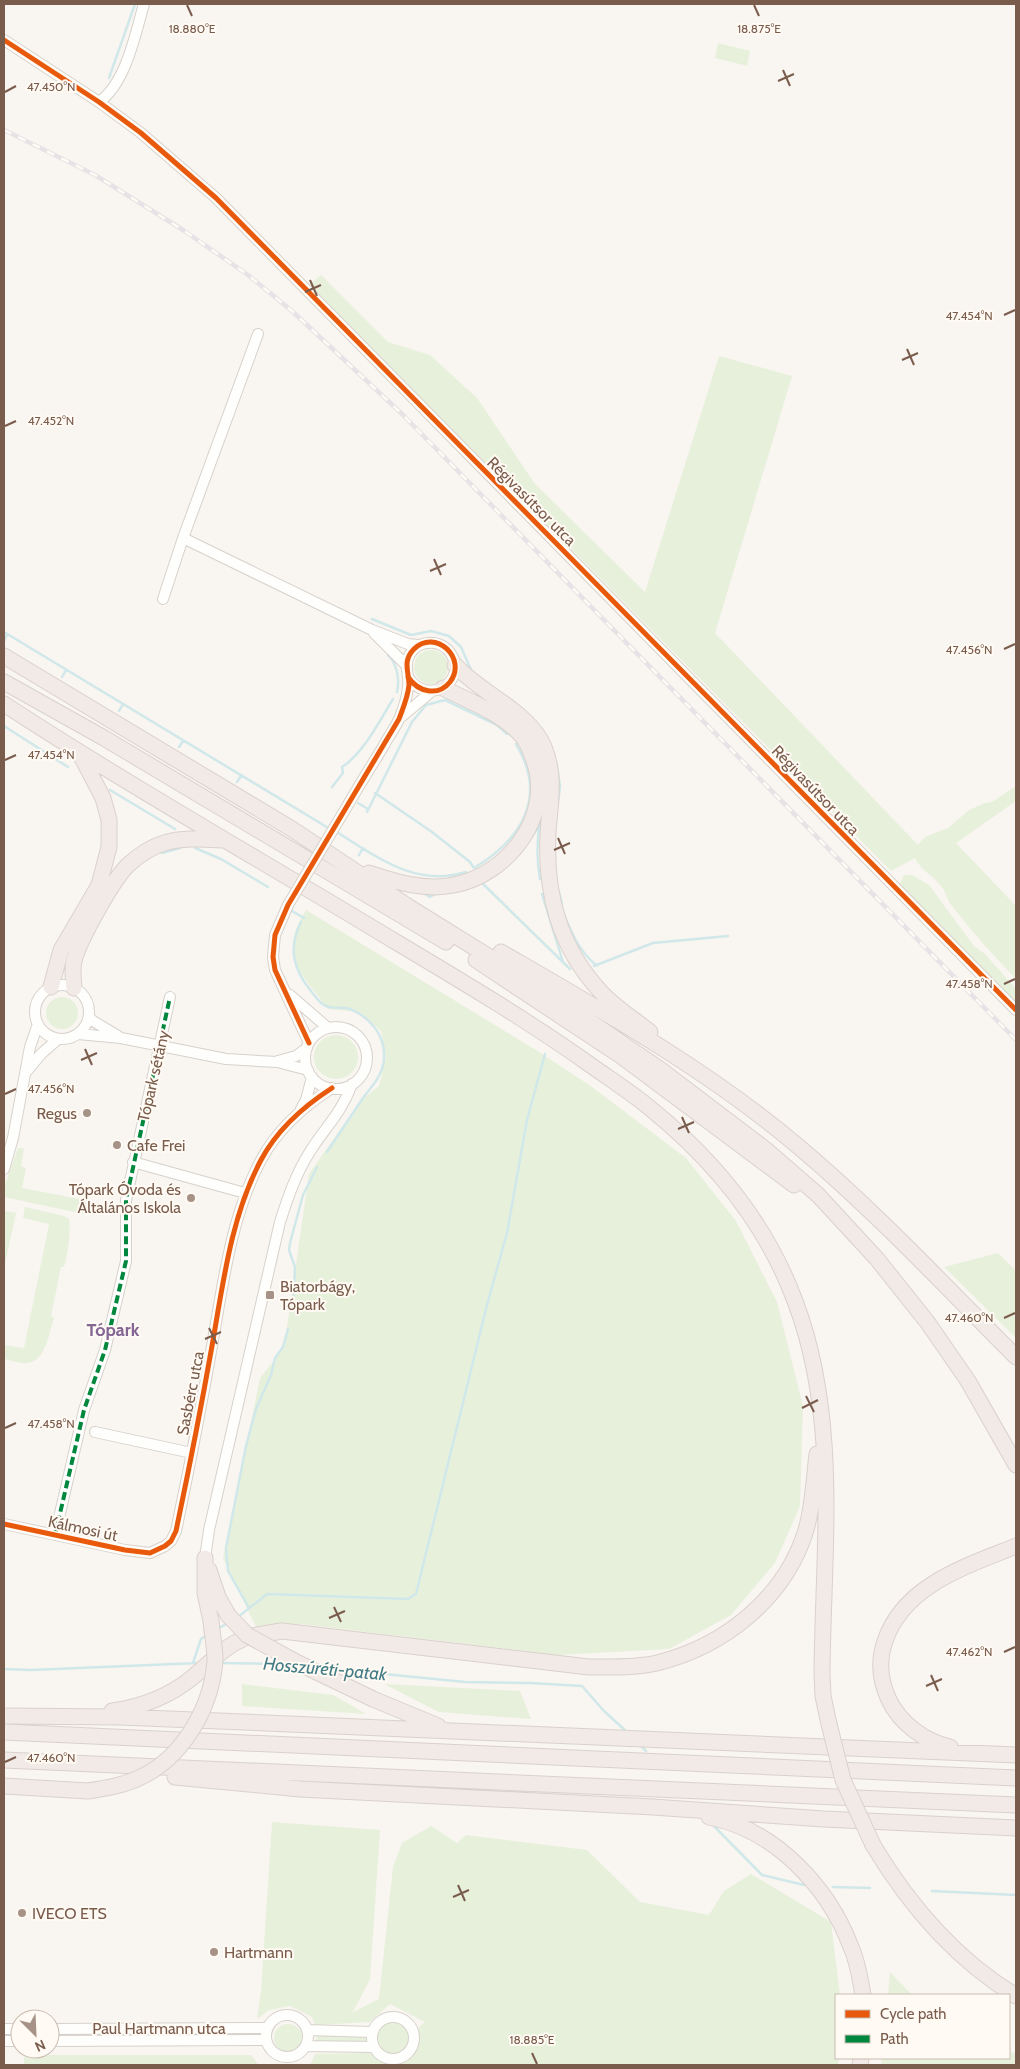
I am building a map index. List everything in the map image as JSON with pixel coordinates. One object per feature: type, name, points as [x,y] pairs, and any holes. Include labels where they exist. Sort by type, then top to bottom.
[{"type":"highway","points":[[4,656],[292,829],[554,998],[661,1070],[765,1149],[818,1195],[877,1259],[938,1336],[968,1381],[1016,1465]]},
{"type":"highway","points":[[455,665],[490,695],[516,713],[532,729],[544,746],[549,762],[552,786],[548,846],[550,893],[557,921],[577,964],[601,992],[662,1041],[676,1058]]},
{"type":"highway","points":[[4,682],[104,738],[465,954],[535,998],[647,1075],[839,1219]]},
{"type":"highway","points":[[344,864],[392,881],[426,887],[453,885],[472,880],[489,871],[524,837],[534,820],[540,793],[538,770],[522,736],[496,715],[437,690]]},
{"type":"highway","points":[[4,704],[78,751],[539,1030],[650,1107],[696,1148],[749,1211],[766,1239],[786,1279],[805,1333],[813,1365],[821,1418],[826,1493],[823,1696],[843,1780],[873,1844],[895,1880],[939,1935],[985,1975],[1016,1996]]},
{"type":"highway","points":[[51,988],[61,950],[99,885],[110,847],[109,820],[103,798],[78,751]]},
{"type":"highway","points":[[74,988],[72,974],[74,960],[103,901],[127,866],[148,850],[162,843],[198,838],[227,840]]},
{"type":"highway","points":[[366,878],[411,900],[537,972],[729,1092],[805,1152],[864,1204],[1016,1357]]},
{"type":"highway","points":[[63,1717],[127,1709],[145,1704],[192,1678],[226,1648],[247,1638],[282,1631],[589,1667],[611,1668],[655,1663],[694,1651],[711,1643],[740,1623],[769,1596],[788,1572],[809,1518],[821,1418]]},
{"type":"highway","points":[[994,1754],[947,1746],[929,1740],[910,1728],[892,1708],[882,1681],[880,1668],[882,1648],[894,1618],[916,1595],[953,1574],[1016,1546]]},
{"type":"highway","points":[[205,1558],[218,1597],[228,1615],[247,1635],[298,1663],[373,1699],[452,1731]]},
{"type":"highway","points":[[4,1786],[88,1791],[116,1786],[144,1776],[163,1763],[178,1749],[196,1723],[208,1696],[213,1676],[215,1657],[211,1621],[205,1593],[205,1558]]},
{"type":"highway","points":[[4,1716],[452,1731],[1016,1755]]},
{"type":"highway","points":[[4,1732],[1016,1778]]},
{"type":"highway","points":[[4,1760],[1016,1805]]},
{"type":"highway","points":[[92,1765],[136,1773],[300,1789],[653,1806],[824,1819],[1016,1828]]},
{"type":"highway","points":[[653,1806],[735,1824],[762,1838],[790,1858],[821,1892],[839,1920],[857,1964],[862,1994]]},
{"type":"street","points":[[99,102],[110,94],[121,74],[144,4]]},
{"type":"street","name":"Régivasútsor utca","points":[[4,40],[99,102],[141,133],[216,198],[1016,1010]]},
{"type":"street","points":[[163,599],[183,538],[258,334]]},
{"type":"street","points":[[183,538],[372,630],[408,644],[418,645],[432,642],[445,647],[450,652],[455,665],[454,674],[450,682],[399,719]]},
{"type":"street","points":[[372,630],[406,665]]},
{"type":"street","points":[[308,1046],[276,970],[273,956],[275,935],[288,905],[399,719],[407,696],[408,677],[406,665],[410,654],[418,645]]},
{"type":"street","points":[[408,677],[417,688],[437,690]]},
{"type":"street","points":[[4,1169],[10,1154],[30,1047],[38,1024],[36,1006],[42,995],[51,988],[63,985],[74,988],[88,1002],[89,1017],[87,1024],[78,1034]]},
{"type":"street","points":[[287,993],[328,1028]]},
{"type":"street","name":"Tópark sétány","points":[[55,1535],[84,1410],[105,1350],[126,1261],[126,1200],[133,1162],[161,1046],[170,997]]},
{"type":"street","points":[[89,1017],[121,1038]]},
{"type":"street","points":[[38,1024],[50,1036],[58,1039],[65,1039],[78,1034],[121,1038],[226,1059],[276,1062],[310,1074],[324,1086],[332,1088],[342,1088],[352,1084],[365,1070],[367,1060],[363,1041],[348,1029],[338,1027],[328,1028],[314,1036],[305,1056],[310,1074]]},
{"type":"street","points":[[26,1072],[41,1054],[58,1039]]},
{"type":"street","points":[[276,1062],[296,1056],[308,1046]]},
{"type":"street","name":"Sasbérc utca","points":[[158,1551],[172,1541],[176,1531],[227,1266],[245,1193],[270,1145],[297,1114],[306,1100],[310,1074]]},
{"type":"street","points":[[205,1558],[209,1530],[280,1222],[298,1171],[319,1138],[338,1115],[352,1084]]},
{"type":"street","name":"Sasbérc utca","points":[[297,1114],[332,1088]]},
{"type":"street","points":[[133,1162],[245,1193]]},
{"type":"street","points":[[95,1432],[192,1453]]},
{"type":"street","name":"Kálmosi út","points":[[4,1524],[125,1550],[150,1553],[158,1551]]},
{"type":"street","points":[[290,2015],[300,2019],[308,2030],[309,2039],[306,2046],[297,2055],[285,2058],[278,2056],[270,2050],[266,2040],[268,2028],[274,2019],[281,2016],[290,2015]]},
{"type":"street","points":[[397,2017],[409,2024],[413,2031],[414,2042],[407,2054],[394,2059],[380,2055],[374,2047],[372,2032],[379,2022],[385,2018],[397,2017]]},
{"type":"street","name":"Paul Hartmann utca","points":[[60,2029],[268,2028]]},
{"type":"street","points":[[308,2030],[372,2032]]},
{"type":"street","name":"Paul Hartmann utca","points":[[60,2041],[266,2040]]},
{"type":"street","points":[[306,2046],[374,2047]]},
{"type":"green space","points":[[718,43],[750,51],[747,66],[715,58]]},
{"type":"green space","points":[[321,275],[388,342],[430,355],[477,398],[535,484],[645,592],[719,356],[792,376],[715,633],[918,845],[925,837],[948,828],[969,810],[992,802],[1016,786],[1016,801],[956,843],[1016,906],[1016,979],[967,925],[950,904],[941,886],[921,867],[915,858],[891,871],[309,285]]},
{"type":"green space","points":[[431,650],[438,651],[443,655],[447,660],[447,674],[443,679],[438,683],[431,684],[424,683],[419,679],[415,674],[414,667],[415,660],[419,655],[424,651]]},
{"type":"green space","points":[[904,875],[912,875],[929,885],[974,946],[985,954],[1016,989],[1016,1004],[901,887],[900,884]]},
{"type":"green space","points":[[306,910],[536,1050],[592,1087],[686,1158],[736,1221],[777,1302],[803,1406],[800,1506],[775,1563],[731,1615],[669,1649],[558,1655],[301,1624],[256,1627],[223,1558],[260,1378],[284,1348],[309,1174],[360,1101],[379,1086],[386,1057],[381,1031],[360,1012],[328,1009],[301,973],[293,952],[293,940],[297,926]]},
{"type":"green space","points":[[62,997],[68,998],[73,1002],[77,1007],[77,1019],[73,1024],[68,1028],[62,1029],[56,1028],[51,1024],[47,1019],[46,1013],[47,1007],[51,1002],[56,998]]},
{"type":"green space","points":[[336,1035],[348,1039],[354,1045],[358,1057],[354,1069],[348,1075],[336,1079],[324,1075],[318,1069],[314,1057],[318,1045],[324,1039]]},
{"type":"green space","points":[[18,1148],[24,1148],[21,1166],[26,1168],[22,1188],[90,1201],[88,1211],[84,1214],[4,1197],[4,1187]]},
{"type":"green space","points":[[25,1207],[64,1216],[69,1219],[70,1230],[67,1256],[64,1267],[61,1267],[51,1316],[54,1318],[46,1345],[39,1358],[24,1363],[4,1359],[4,1345],[24,1348],[49,1224],[23,1218]]},
{"type":"green space","points":[[4,1211],[16,1213],[4,1269]]},
{"type":"green space","points":[[998,1253],[1016,1271],[1016,1338],[944,1267]]},
{"type":"green space","points":[[242,1684],[333,1695],[366,1714],[242,1706]]},
{"type":"green space","points":[[384,1684],[520,1691],[531,1719],[439,1712]]},
{"type":"green space","points":[[272,1822],[380,1830],[370,1979],[353,2012],[379,1999],[393,1867],[402,1843],[431,1826],[457,1843],[466,1835],[587,1850],[640,1902],[709,1915],[724,1891],[751,1874],[831,1922],[840,1994],[835,1994],[835,2059],[839,2059],[838,2065],[399,2065],[416,2049],[419,2027],[425,2022],[390,2004],[370,2022],[315,2025],[312,2017],[290,2006],[269,2010],[257,2019],[261,1992]]},
{"type":"green space","points":[[890,1972],[911,1994],[888,1994]]},
{"type":"green space","points":[[392,2020],[399,2021],[404,2025],[408,2030],[408,2044],[404,2049],[399,2053],[392,2054],[385,2053],[380,2049],[376,2044],[375,2037],[376,2030],[380,2025],[385,2021]]},
{"type":"green space","points":[[288,2024],[298,2028],[302,2038],[298,2048],[288,2052],[278,2048],[274,2038],[278,2028]]},
{"type":"green space","points":[[317,2034],[367,2037],[366,2044],[316,2042]]},
{"type":"green space","points":[[1010,2052],[1016,2053],[1016,2065],[881,2065],[882,2059],[1010,2059]]},
{"type":"green space","points":[[369,2053],[394,2065],[310,2065],[315,2054]]},
{"type":"green space","points":[[60,2055],[251,2055],[259,2065],[24,2065],[24,2059],[60,2059]]},
{"type":"waterway","points":[[109,78],[135,4]]},
{"type":"waterway","points":[[372,619],[411,635],[431,631],[449,636],[461,647],[471,670]]},
{"type":"waterway","points":[[4,632],[330,829]]},
{"type":"waterway","points":[[4,641],[7,635]]},
{"type":"waterway","points":[[388,655],[394,662],[397,672],[397,692]]},
{"type":"waterway","points":[[62,677],[66,670]]},
{"type":"waterway","points":[[332,787],[343,773],[342,767],[364,745],[393,699]]},
{"type":"waterway","points":[[367,812],[412,722],[426,705],[445,700],[497,725],[507,734]]},
{"type":"waterway","points":[[511,700],[533,719]]},
{"type":"waterway","points":[[119,711],[123,704]]},
{"type":"waterway","points":[[4,726],[68,767]]},
{"type":"waterway","points":[[179,747],[183,741]]},
{"type":"waterway","points":[[375,793],[432,832],[470,862],[474,868],[491,857],[505,844],[517,830],[525,815],[529,799],[530,782],[525,763],[516,744]]},
{"type":"waterway","points":[[556,761],[560,786],[558,802]]},
{"type":"waterway","points":[[237,782],[241,776]]},
{"type":"waterway","points":[[110,790],[175,829]]},
{"type":"waterway","points":[[358,803],[368,809]]},
{"type":"waterway","points":[[540,879],[538,846],[542,812]]},
{"type":"waterway","points":[[529,841],[538,827]]},
{"type":"waterway","points":[[335,831],[381,859],[413,873],[447,876],[466,872]]},
{"type":"waterway","points":[[162,853],[180,848]]},
{"type":"waterway","points":[[195,848],[221,859],[268,887]]},
{"type":"waterway","points":[[359,855],[363,848]]},
{"type":"waterway","points":[[481,882],[570,969]]},
{"type":"waterway","points":[[559,892],[562,904]]},
{"type":"waterway","points":[[425,894],[430,897],[435,894]]},
{"type":"waterway","points":[[542,894],[563,962]]},
{"type":"waterway","points":[[292,911],[304,918]]},
{"type":"waterway","points":[[563,912],[572,934],[580,947],[596,965]]},
{"type":"waterway","points":[[301,922],[295,941],[294,958],[305,983],[324,1005],[350,1009],[370,1022],[379,1035],[384,1051],[383,1065],[379,1075],[327,1152]]},
{"type":"waterway","points":[[594,966],[653,943],[728,936]]},
{"type":"waterway","points":[[238,1617],[267,1594],[408,1599],[416,1594],[487,1305],[507,1233],[527,1120],[545,1054]]},
{"type":"waterway","points":[[293,1310],[295,1267],[289,1250],[290,1243],[303,1195],[317,1167]]},
{"type":"waterway","points":[[249,1608],[228,1571],[226,1548],[246,1446],[256,1409],[271,1375],[275,1358],[283,1347],[288,1329]]},
{"type":"waterway","points":[[218,1629],[229,1622]]},
{"type":"waterway","points":[[193,1663],[201,1639],[207,1635]]},
{"type":"waterway","name":"Hosszúréti-patak","points":[[4,1669],[31,1670],[199,1663]]},
{"type":"waterway","name":"Hosszúréti-patak","points":[[219,1663],[286,1664]]},
{"type":"waterway","name":"Hosszúréti-patak","points":[[324,1668],[465,1682],[582,1686],[604,1711],[627,1732]]},
{"type":"waterway","name":"Hosszúréti-patak","points":[[640,1745],[646,1751]]},
{"type":"waterway","name":"Hosszúréti-patak","points":[[712,1824],[762,1875],[804,1885]]},
{"type":"waterway","name":"Hosszúréti-patak","points":[[833,1887],[870,1888]]},
{"type":"waterway","name":"Hosszúréti-patak","points":[[932,1891],[1016,1895]]},
{"type":"railway","points":[[4,130],[95,175],[183,230],[248,275],[292,311],[401,413],[1016,1040]]},
{"type":"marked path","points":[[55,1535],[84,1410],[105,1350],[126,1261],[126,1200],[170,997]]},
{"type":"cycle path","points":[[4,40],[99,102],[141,133],[216,198],[1016,1010]]},
{"type":"cycle path","points":[[309,1043],[275,970],[273,957],[275,935],[288,905],[399,719],[409,685],[407,671],[407,662],[410,653],[422,643],[431,642],[439,644],[452,655],[455,664],[454,673],[450,682],[440,690],[428,691],[423,689],[408,677]]},
{"type":"cycle path","points":[[4,1524],[125,1550],[150,1553],[171,1541],[176,1531],[186,1485],[224,1275],[242,1204],[267,1149],[301,1111],[332,1088]]},
{"type":"place","name":"Regus","points":[[87,1113]]},
{"type":"place","name":"Cafe Frei","points":[[117,1145]]},
{"type":"place","name":"Tópark Óvoda és Általános Iskola","points":[[191,1198]]},
{"type":"place","name":"Biatorbágy, Tópark","points":[[270,1295]]},
{"type":"place","name":"IVECO ETS","points":[[22,1913]]},
{"type":"place","name":"Hartmann","points":[[214,1952]]},
{"type":"district","name":"Tópark","points":[[113,1330]]}]
